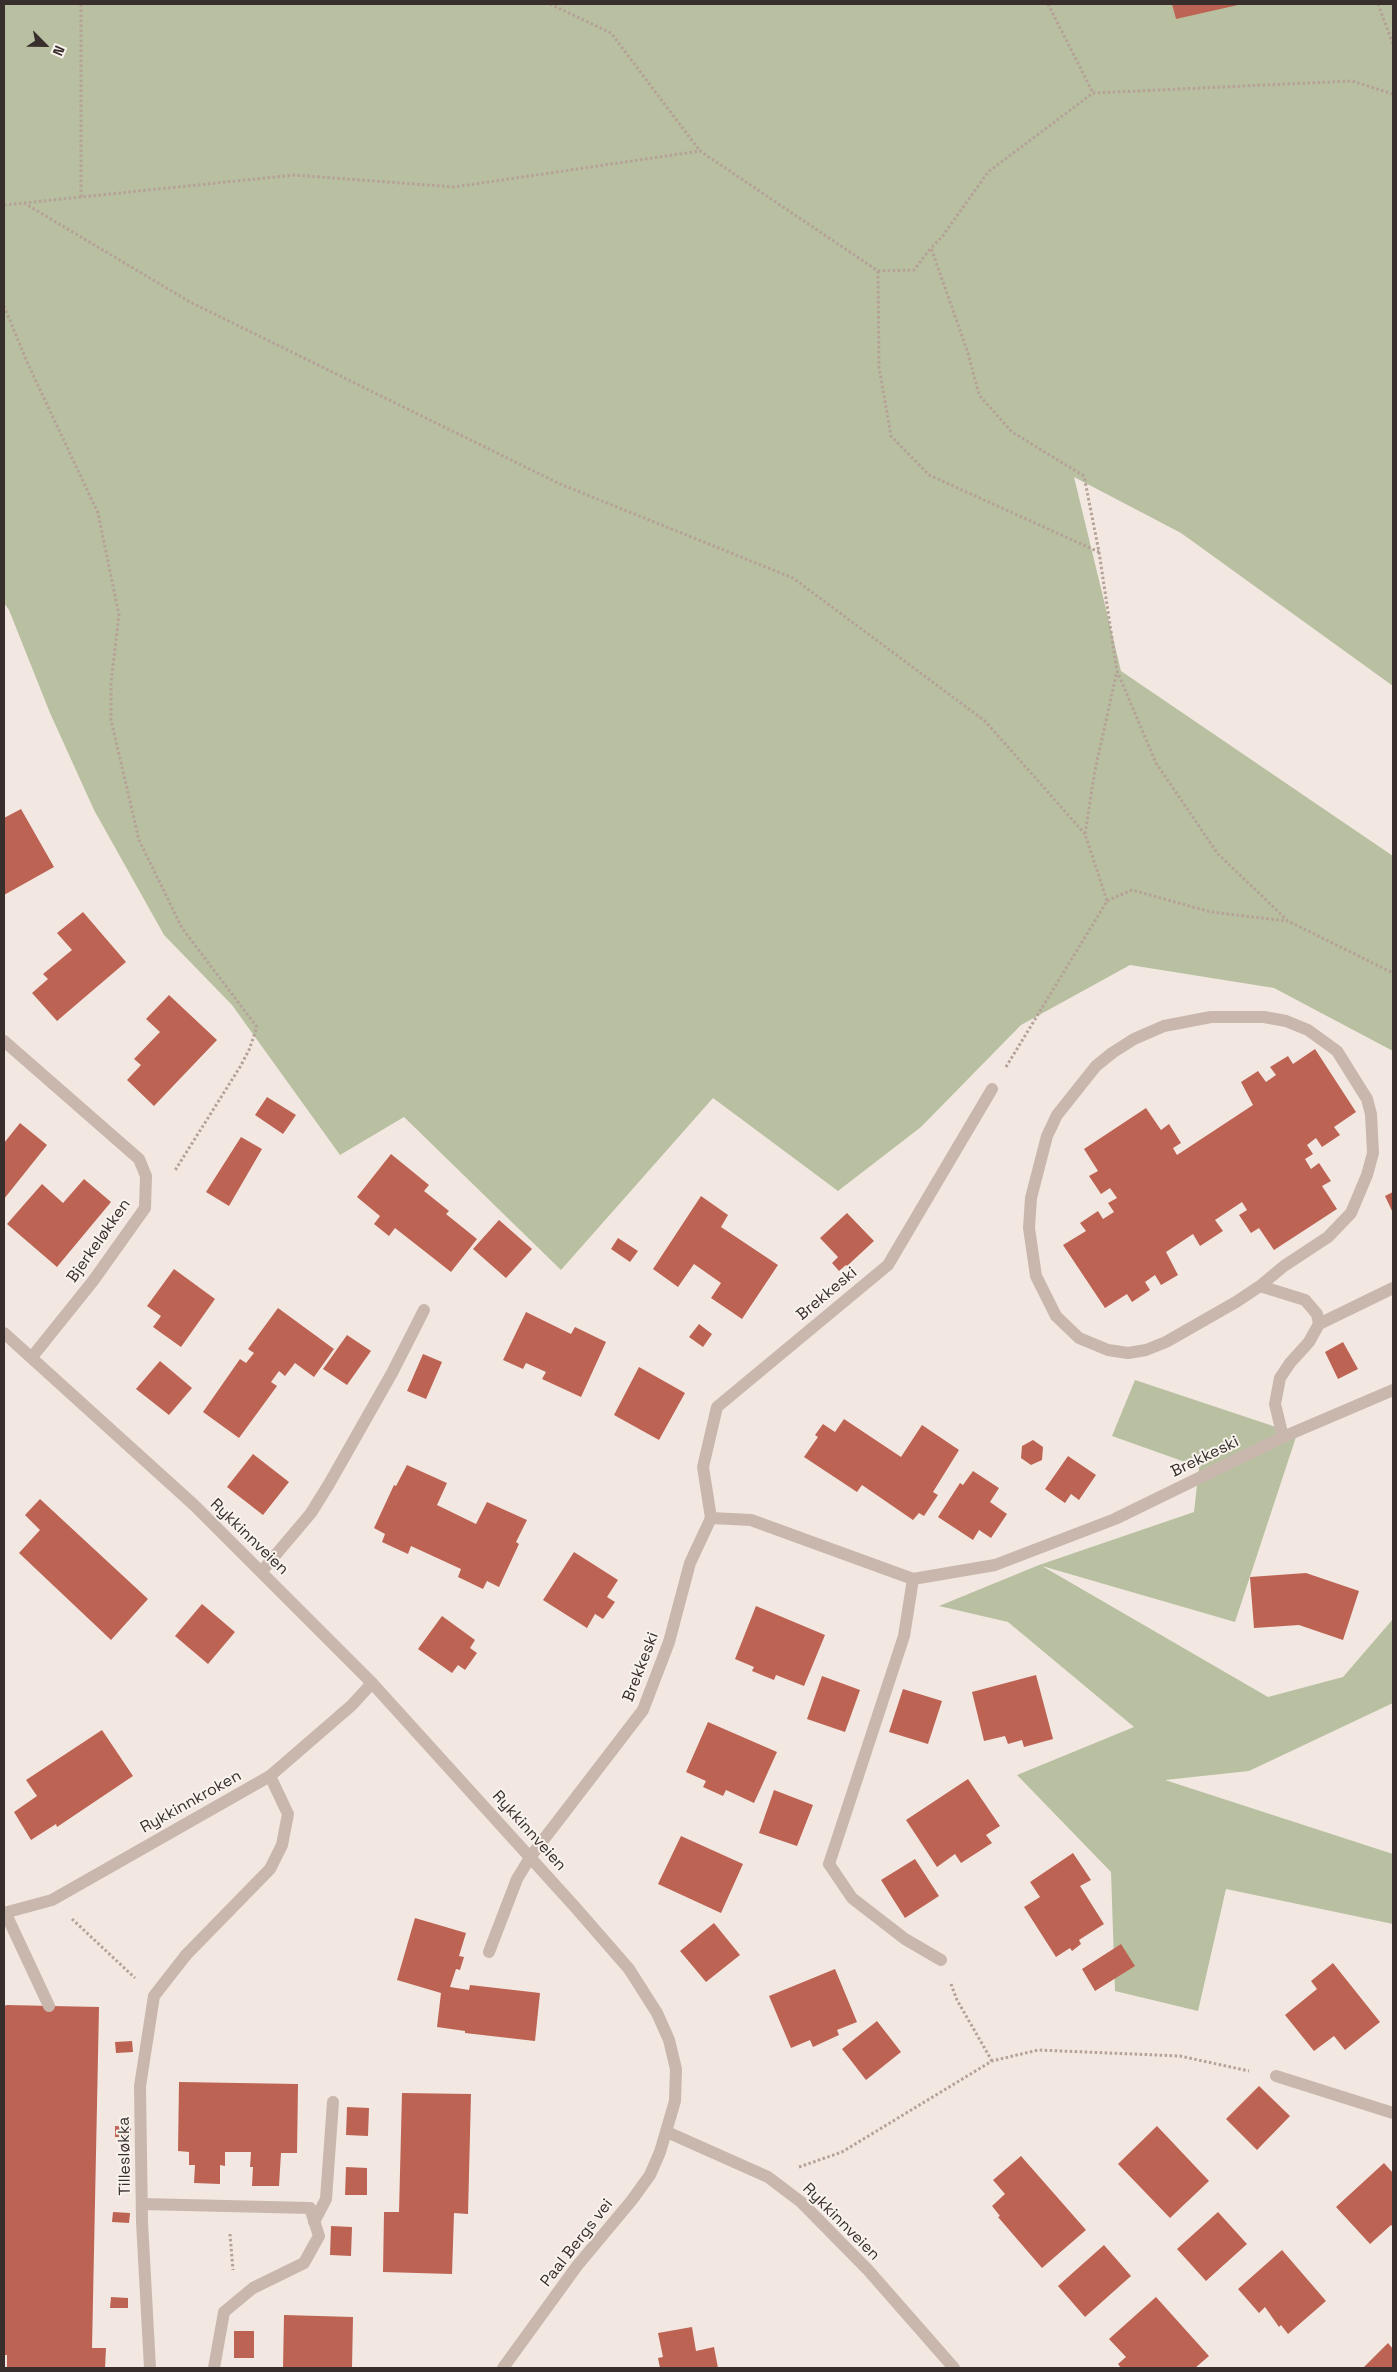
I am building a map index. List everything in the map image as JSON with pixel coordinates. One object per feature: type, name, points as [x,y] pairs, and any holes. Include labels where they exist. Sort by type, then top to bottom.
[{"type":"street","points":[[1211,1017],[1264,1017],[1286,1021],[1308,1030],[1337,1051],[1367,1099],[1373,1132],[1373,1153],[1367,1175],[1351,1213],[1328,1237],[1284,1266],[1260,1286],[1166,1342],[1146,1350],[1128,1353],[1108,1350],[1080,1338],[1056,1316],[1043,1295],[1036,1276],[1029,1228],[1031,1198],[1047,1136],[1057,1115],[1096,1066],[1134,1039],[1164,1026],[1211,1017]]},
{"type":"street","name":"Bjerkeløkken","points":[[4,1040],[139,1159],[146,1176],[145,1208],[93,1281],[32,1357]]},
{"type":"street","name":"Brekkeski","points":[[489,1952],[517,1880],[531,1856],[643,1710],[669,1642],[690,1563],[711,1518],[703,1467],[717,1407],[888,1264],[992,1089]]},
{"type":"street","points":[[1260,1286],[1305,1300],[1317,1314],[1319,1324]]},
{"type":"street","points":[[1283,1438],[1275,1404],[1280,1378],[1290,1363],[1309,1342],[1319,1324],[1393,1288]]},
{"type":"street","points":[[262,1571],[311,1513],[392,1372],[424,1310]]},
{"type":"street","name":"Rykkinnveien","points":[[4,1333],[173,1485],[262,1571],[372,1683],[531,1856],[629,1969],[657,2013],[670,2040],[676,2069],[675,2101],[667,2132],[768,2177],[801,2202],[830,2230],[954,2368]]},
{"type":"street","name":"Brekkeski","points":[[711,1518],[751,1520],[913,1579],[995,1565],[1115,1518],[1283,1438],[1393,1390]]},
{"type":"street","points":[[913,1579],[904,1636],[829,1864],[852,1898],[905,1939],[941,1960]]},
{"type":"street","name":"Rykkinnkroken","points":[[5,1914],[52,1900],[270,1776],[352,1705],[372,1683]]},
{"type":"street","name":"Tillesløkka","points":[[150,2368],[142,2204],[140,2086],[154,1996],[186,1955],[270,1868],[282,1845],[288,1814],[270,1776]]},
{"type":"street","points":[[5,1914],[49,2006]]},
{"type":"street","points":[[1276,2076],[1393,2113]]},
{"type":"street","points":[[314,2222],[326,2199],[333,2102]]},
{"type":"street","name":"Paal Bergs vei","points":[[503,2368],[577,2266],[632,2200],[650,2175],[667,2132]]},
{"type":"street","points":[[142,2204],[310,2208],[319,2236],[304,2263],[253,2288],[224,2312],[214,2368]]},
{"type":"path","points":[[81,4],[81,196]]},
{"type":"path","points":[[550,4],[611,33],[700,151],[878,271],[914,270],[942,237],[988,172],[1093,93],[1352,81],[1393,94]]},
{"type":"path","points":[[1048,4],[1093,93]]},
{"type":"path","points":[[1378,4],[1393,44]]},
{"type":"path","points":[[4,205],[294,175],[454,187],[700,151]]},
{"type":"path","points":[[24,202],[190,302],[560,484],[793,578],[986,721],[1085,834],[1107,901]]},
{"type":"path","points":[[931,248],[968,353],[979,395],[1012,432],[1084,476],[1100,552],[1117,671],[1156,763],[1218,854],[1288,921],[1393,973]]},
{"type":"path","points":[[878,271],[879,367],[890,436],[929,475],[1100,552]]},
{"type":"path","points":[[4,306],[26,362],[98,513],[119,615],[112,683],[111,720],[139,840],[182,928],[257,1028],[240,1067],[163,1188],[145,1208]]},
{"type":"path","points":[[1085,834],[1095,770],[1117,671]]},
{"type":"path","points":[[992,1089],[1107,901],[1132,890],[1211,912],[1288,921]]},
{"type":"path","points":[[52,1900],[154,1996]]},
{"type":"path","points":[[941,1960],[957,2000],[992,2061]]},
{"type":"path","points":[[768,2177],[842,2152],[992,2061],[1038,2050],[1180,2056],[1276,2076]]},
{"type":"path","points":[[227,2206],[236,2302]]},
{"type":"green space","points":[[4,4],[1393,4],[1393,686],[1181,533],[1074,477],[1121,671],[1393,856],[1393,1051],[1274,988],[1130,965],[1021,1025],[921,1127],[838,1191],[713,1098],[561,1270],[404,1117],[340,1155],[232,1005],[164,935],[94,810],[50,713],[9,610],[4,603]]},
{"type":"green space","points":[[1135,1380],[1297,1434],[1235,1622],[1042,1566],[1268,1697],[1343,1677],[1393,1619],[1393,1703],[1249,1771],[1165,1780],[1393,1854],[1393,1924],[1226,1889],[1198,2011],[1115,1991],[1111,1872],[1017,1775],[1134,1727],[1008,1622],[939,1606],[1039,1565],[1194,1512],[1199,1467],[1112,1436]]},
{"type":"building","points":[[1172,4],[1238,4],[1238,5],[1176,19]]},
{"type":"building","points":[[21,809],[54,867],[4,895],[4,818]]},
{"type":"building","points":[[83,912],[126,962],[57,1021],[32,993],[48,979],[43,974],[72,950],[57,933]]},
{"type":"building","points":[[169,995],[217,1040],[154,1106],[127,1080],[141,1065],[134,1059],[160,1032],[146,1019]]},
{"type":"building","points":[[1315,1049],[1356,1112],[1334,1127],[1340,1135],[1322,1147],[1316,1138],[1307,1145],[1313,1154],[1305,1159],[1311,1169],[1319,1163],[1331,1181],[1322,1186],[1337,1209],[1274,1250],[1259,1228],[1251,1233],[1239,1215],[1247,1210],[1242,1202],[1215,1220],[1223,1231],[1200,1246],[1193,1234],[1166,1252],[1178,1275],[1161,1285],[1155,1275],[1145,1282],[1150,1290],[1132,1302],[1127,1294],[1105,1308],[1063,1245],[1086,1231],[1080,1223],[1098,1211],[1103,1219],[1114,1212],[1108,1203],[1117,1198],[1110,1188],[1101,1194],[1089,1176],[1098,1171],[1084,1149],[1146,1108],[1161,1130],[1169,1124],[1181,1143],[1173,1148],[1177,1155],[1253,1105],[1241,1082],[1258,1071],[1266,1082],[1276,1075],[1270,1067],[1288,1056],[1293,1064]]},
{"type":"building","points":[[267,1097],[296,1115],[283,1134],[255,1115]]},
{"type":"building","points":[[20,1123],[47,1145],[4,1199],[4,1143]]},
{"type":"building","points":[[241,1137],[262,1149],[229,1206],[206,1192]]},
{"type":"building","points":[[391,1154],[429,1185],[424,1191],[449,1211],[446,1214],[477,1239],[451,1272],[395,1228],[389,1236],[374,1224],[380,1216],[357,1197]]},
{"type":"building","points":[[84,1179],[111,1202],[57,1267],[7,1224],[42,1184],[63,1203]]},
{"type":"building","points":[[1393,1192],[1393,1213],[1385,1196]]},
{"type":"building","points":[[701,1196],[728,1215],[721,1227],[778,1265],[742,1319],[711,1298],[721,1283],[694,1264],[678,1287],[653,1269]]},
{"type":"building","points":[[847,1213],[874,1241],[839,1271],[832,1263],[838,1257],[820,1238]]},
{"type":"building","points":[[499,1220],[532,1249],[506,1278],[473,1249]]},
{"type":"building","points":[[618,1238],[638,1251],[630,1262],[611,1249]]},
{"type":"building","points":[[174,1269],[215,1299],[181,1347],[153,1327],[161,1316],[147,1306]]},
{"type":"building","points":[[278,1308],[334,1349],[314,1377],[295,1363],[285,1376],[279,1371],[271,1382],[277,1386],[239,1438],[203,1412],[240,1359],[246,1363],[254,1353],[248,1349]]},
{"type":"building","points":[[526,1312],[571,1334],[575,1327],[606,1342],[581,1397],[542,1379],[546,1372],[526,1363],[523,1369],[503,1360]]},
{"type":"building","points":[[699,1324],[712,1334],[703,1347],[689,1337]]},
{"type":"building","points":[[347,1335],[371,1351],[347,1385],[323,1369]]},
{"type":"building","points":[[1343,1342],[1358,1369],[1338,1379],[1325,1352]]},
{"type":"building","points":[[423,1354],[442,1362],[426,1399],[407,1391]]},
{"type":"building","points":[[160,1361],[192,1388],[169,1415],[136,1389]]},
{"type":"building","points":[[639,1367],[685,1393],[659,1440],[614,1415]]},
{"type":"building","points":[[844,1419],[901,1457],[922,1425],[959,1450],[933,1492],[938,1495],[924,1516],[919,1513],[913,1520],[862,1485],[857,1492],[804,1457],[818,1437],[815,1435],[823,1424],[835,1432]]},
{"type":"building","points":[[1033,1440],[1043,1447],[1042,1460],[1031,1465],[1021,1458],[1022,1446]]},
{"type":"building","points":[[253,1454],[289,1482],[263,1515],[227,1487]]},
{"type":"building","points":[[1068,1456],[1096,1475],[1079,1500],[1071,1494],[1065,1503],[1045,1489]]},
{"type":"building","points":[[407,1465],[447,1483],[437,1505],[476,1524],[487,1502],[527,1520],[516,1542],[519,1544],[499,1587],[487,1581],[483,1589],[458,1577],[461,1569],[411,1546],[408,1554],[382,1542],[385,1534],[374,1528],[394,1485],[396,1486]]},
{"type":"building","points":[[973,1471],[999,1488],[990,1502],[1007,1514],[991,1538],[979,1530],[973,1540],[938,1517],[960,1483],[963,1485]]},
{"type":"building","points":[[40,1499],[148,1599],[111,1640],[19,1553],[40,1530],[25,1515]]},
{"type":"building","points":[[574,1552],[618,1580],[607,1597],[615,1602],[603,1619],[595,1614],[587,1628],[543,1600]]},
{"type":"building","points":[[1306,1573],[1359,1591],[1343,1640],[1299,1625],[1254,1628],[1250,1577]]},
{"type":"building","points":[[202,1604],[235,1632],[208,1664],[175,1636]]},
{"type":"building","points":[[756,1606],[825,1635],[804,1686],[776,1675],[774,1680],[752,1671],[754,1667],[735,1659]]},
{"type":"building","points":[[442,1616],[475,1640],[470,1648],[477,1653],[465,1670],[458,1665],[452,1673],[418,1649]]},
{"type":"building","points":[[1036,1675],[1053,1739],[1024,1747],[1022,1740],[1008,1744],[1005,1736],[984,1741],[972,1692]]},
{"type":"building","points":[[822,1676],[860,1690],[845,1732],[807,1719]]},
{"type":"building","points":[[903,1689],[942,1701],[928,1744],[889,1732]]},
{"type":"building","points":[[708,1722],[777,1752],[754,1803],[726,1790],[723,1796],[703,1787],[706,1781],[686,1772]]},
{"type":"building","points":[[102,1730],[133,1776],[57,1827],[56,1824],[31,1840],[14,1812],[37,1796],[26,1780]]},
{"type":"building","points":[[968,1779],[1000,1826],[986,1835],[992,1843],[961,1863],[955,1854],[937,1867],[906,1820]]},
{"type":"building","points":[[774,1790],[813,1805],[797,1846],[759,1833]]},
{"type":"building","points":[[681,1836],[743,1864],[721,1913],[658,1884]]},
{"type":"building","points":[[1073,1853],[1091,1880],[1080,1886],[1104,1924],[1079,1940],[1081,1944],[1072,1951],[1070,1948],[1056,1957],[1024,1907],[1040,1897],[1030,1882]]},
{"type":"building","points":[[915,1859],[939,1896],[905,1918],[881,1880]]},
{"type":"building","points":[[415,1918],[466,1933],[459,1956],[464,1957],[460,1970],[456,1969],[450,1987],[469,1990],[470,1985],[540,1993],[535,2041],[465,2033],[465,2031],[437,2027],[441,1993],[397,1980]]},
{"type":"building","points":[[714,1923],[740,1955],[706,1982],[680,1951]]},
{"type":"building","points":[[1121,1944],[1135,1966],[1095,1991],[1082,1969]]},
{"type":"building","points":[[1333,1963],[1380,2022],[1345,2050],[1334,2036],[1314,2051],[1285,2015],[1317,1989],[1311,1981]]},
{"type":"building","points":[[835,1969],[857,2022],[837,2030],[839,2035],[813,2047],[810,2040],[791,2048],[769,1996]]},
{"type":"building","points":[[4,2006],[99,2007],[92,2348],[106,2348],[105,2368],[7,2368],[7,2355],[4,2355]]},
{"type":"building","points":[[877,2021],[901,2052],[866,2080],[842,2049]]},
{"type":"building","points":[[132,2041],[133,2052],[116,2053],[115,2042]]},
{"type":"building","points":[[179,2082],[298,2084],[297,2153],[281,2153],[279,2186],[252,2186],[253,2167],[250,2167],[251,2152],[225,2152],[225,2166],[220,2165],[220,2184],[194,2183],[195,2165],[189,2165],[189,2152],[178,2151]]},
{"type":"building","points":[[1259,2086],[1290,2116],[1257,2150],[1226,2119]]},
{"type":"building","points":[[402,2093],[471,2094],[468,2214],[454,2213],[452,2274],[383,2272],[384,2212],[399,2212]]},
{"type":"building","points":[[347,2107],[369,2108],[368,2136],[346,2135]]},
{"type":"building","points":[[115,2126],[131,2127],[131,2137],[115,2137]]},
{"type":"building","points":[[1157,2126],[1209,2181],[1170,2218],[1118,2164]]},
{"type":"building","points":[[1021,2156],[1086,2230],[1042,2268],[998,2217],[1000,2216],[992,2206],[1005,2194],[993,2180]]},
{"type":"building","points":[[1384,2163],[1393,2173],[1393,2227],[1391,2225],[1370,2244],[1336,2207]]},
{"type":"building","points":[[346,2167],[367,2168],[367,2195],[345,2195]]},
{"type":"building","points":[[113,2212],[130,2213],[129,2223],[112,2222]]},
{"type":"building","points":[[1218,2212],[1247,2244],[1206,2281],[1177,2249]]},
{"type":"building","points":[[331,2226],[352,2227],[351,2256],[330,2255]]},
{"type":"building","points":[[1104,2245],[1131,2276],[1085,2317],[1058,2286]]},
{"type":"building","points":[[1282,2250],[1326,2301],[1288,2334],[1281,2325],[1279,2327],[1265,2307],[1259,2313],[1238,2289]]},
{"type":"building","points":[[111,2297],[128,2298],[128,2308],[110,2308]]},
{"type":"building","points":[[1156,2297],[1209,2356],[1195,2368],[1121,2368],[1118,2364],[1126,2357],[1109,2339]]},
{"type":"building","points":[[284,2315],[353,2317],[352,2368],[283,2368]]},
{"type":"building","points":[[692,2327],[696,2351],[714,2347],[718,2368],[660,2368],[658,2358],[663,2357],[658,2333]]},
{"type":"building","points":[[234,2331],[254,2331],[254,2358],[234,2358]]},
{"type":"building","points":[[1388,2343],[1393,2349],[1393,2368],[1363,2368]]}]
